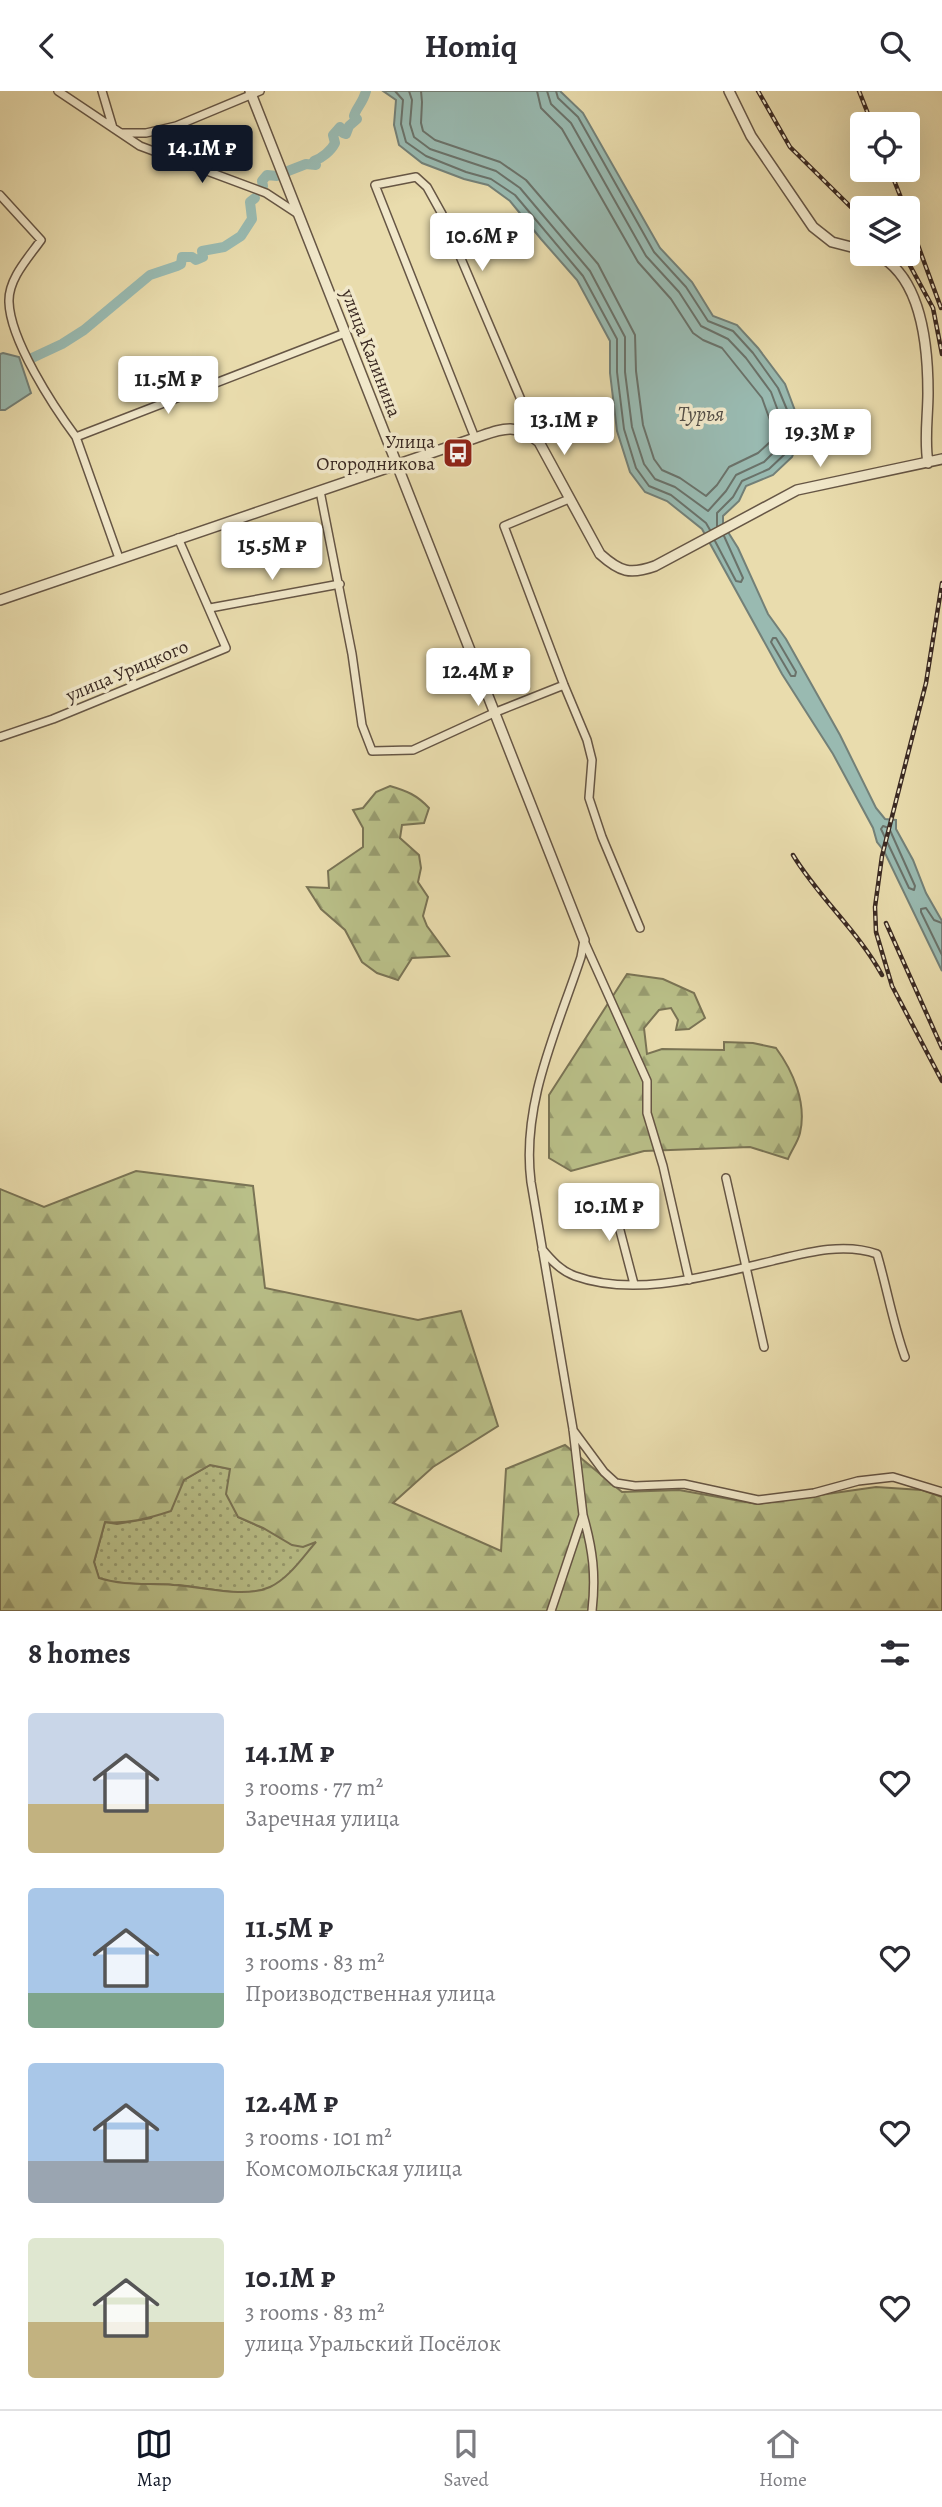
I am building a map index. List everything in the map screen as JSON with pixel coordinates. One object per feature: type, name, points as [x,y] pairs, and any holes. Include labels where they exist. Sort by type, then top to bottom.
[{"type":"street","points":[[58,91],[141,146],[266,193],[299,215]]},
{"type":"street","points":[[102,91],[113,128]]},
{"type":"street","points":[[729,91],[751,136],[813,227],[832,242],[850,247]]},
{"type":"street","points":[[121,133],[146,133],[176,126],[254,92]]},
{"type":"street","name":"улица Калинина","points":[[254,92],[299,215],[584,940]]},
{"type":"street","points":[[475,438],[374,185],[416,177],[427,187],[442,214],[539,442],[600,554],[624,571],[640,571],[655,566],[797,491],[817,484],[942,459]]},
{"type":"street","points":[[0,195],[41,240],[12,285],[8,301],[16,334],[56,410],[76,436],[119,558]]},
{"type":"street","points":[[895,266],[914,302],[922,328],[928,373],[925,443],[928,463]]},
{"type":"street","points":[[76,436],[345,333]]},
{"type":"street","points":[[0,600],[475,438],[511,428],[522,430],[539,442]]},
{"type":"street","points":[[320,491],[340,584],[362,725],[372,751],[413,750],[564,685]]},
{"type":"street","points":[[569,499],[504,526],[587,740],[592,760],[589,798],[602,837],[640,928]]},
{"type":"street","name":"улица Урицкого","points":[[0,737],[53,719],[226,648],[178,538]]},
{"type":"street","points":[[210,608],[340,584]]},
{"type":"street","points":[[584,940],[581,957],[544,1067],[529,1132],[528,1157],[573,1429],[583,1515],[592,1545],[596,1581],[592,1611]]},
{"type":"street","points":[[584,940],[647,1081],[647,1113],[663,1166],[689,1280]]},
{"type":"street","points":[[726,1178],[764,1347]]},
{"type":"street","points":[[611,1196],[634,1284]]},
{"type":"street","points":[[542,1249],[552,1261],[575,1276],[634,1284],[689,1280],[815,1251],[865,1250],[877,1254],[896,1332],[905,1357]]},
{"type":"street","points":[[573,1429],[604,1472],[616,1483],[635,1486],[684,1484],[758,1500],[814,1493],[858,1481],[893,1477],[942,1492]]},
{"type":"street","points":[[551,1611],[583,1515]]},
{"type":"green space","points":[[390,786],[411,794],[429,808],[424,823],[402,825],[400,838],[419,855],[421,868],[418,882],[428,897],[423,916],[449,956],[412,958],[398,980],[377,973],[362,962],[345,930],[321,909],[307,887],[329,888],[328,871],[363,847],[363,828],[353,810],[363,808],[376,792]]},
{"type":"green space","points":[[627,974],[663,979],[694,993],[705,1018],[689,1029],[676,1030],[678,1020],[671,1008],[659,1010],[644,1028],[647,1054],[662,1049],[724,1050],[724,1042],[753,1043],[776,1048],[793,1077],[802,1110],[798,1140],[788,1159],[750,1147],[644,1151],[571,1171],[549,1158],[549,1095]]},
{"type":"green space","points":[[136,1171],[253,1186],[265,1288],[418,1320],[461,1311],[498,1426],[433,1467],[393,1503],[501,1551],[506,1469],[565,1445],[622,1492],[679,1490],[757,1504],[876,1487],[922,1490],[942,1497],[942,1611],[0,1611],[0,1189],[44,1207]],"holes":[[[210,1465],[230,1469],[226,1494],[238,1517],[292,1545],[303,1547],[316,1542],[283,1578],[270,1587],[248,1592],[127,1583],[99,1578],[94,1562],[105,1522],[139,1520],[171,1511],[184,1480]]]},
{"type":"green space","points":[[210,1465],[230,1469],[238,1517],[263,1528],[318,1541],[295,1568],[274,1586],[244,1592],[118,1583],[99,1579],[94,1562],[105,1522],[117,1524],[151,1518],[184,1480]]},
{"type":"water","name":"Турья","points":[[383,91],[560,91],[583,113],[660,248],[692,282],[713,316],[737,325],[785,384],[797,416],[800,437],[792,457],[773,475],[746,486],[739,501],[723,516],[723,524],[738,548],[768,614],[786,639],[840,735],[876,808],[885,819],[896,820],[896,829],[942,921],[942,971],[884,851],[877,842],[873,828],[833,754],[782,674],[702,529],[667,501],[645,492],[630,472],[617,431],[610,373],[610,341],[577,280],[510,201],[488,185],[422,163],[399,145],[394,125],[396,100]]},
{"type":"water","points":[[0,354],[19,357],[31,393],[5,410],[0,410]]},
{"type":"waterway","points":[[288,171],[306,164],[316,165],[314,161],[326,154],[335,143],[333,135],[340,127],[346,134],[349,126],[357,119],[354,116],[366,91]]},
{"type":"waterway","points":[[263,186],[262,181],[267,175],[277,176]]},
{"type":"waterway","points":[[32,358],[84,330],[150,275],[181,264],[182,257],[196,260],[203,257],[202,251],[224,247],[241,236],[252,219],[250,202],[255,198]]},
{"type":"railway","points":[[758,91],[790,147],[850,206]]},
{"type":"railway","points":[[859,91],[867,112]]},
{"type":"railway","points":[[895,182],[900,196]]},
{"type":"railway","points":[[920,251],[941,308]]},
{"type":"railway","points":[[910,266],[933,308],[942,354]]},
{"type":"railway","points":[[942,583],[926,683],[882,856],[875,907],[876,932],[892,986],[942,1081]]},
{"type":"railway","points":[[793,855],[814,886],[862,944],[882,975]]},
{"type":"railway","points":[[886,923],[942,1048]]},
{"type":"place","name":"Улица Огородникова","points":[[458,453]]}]
